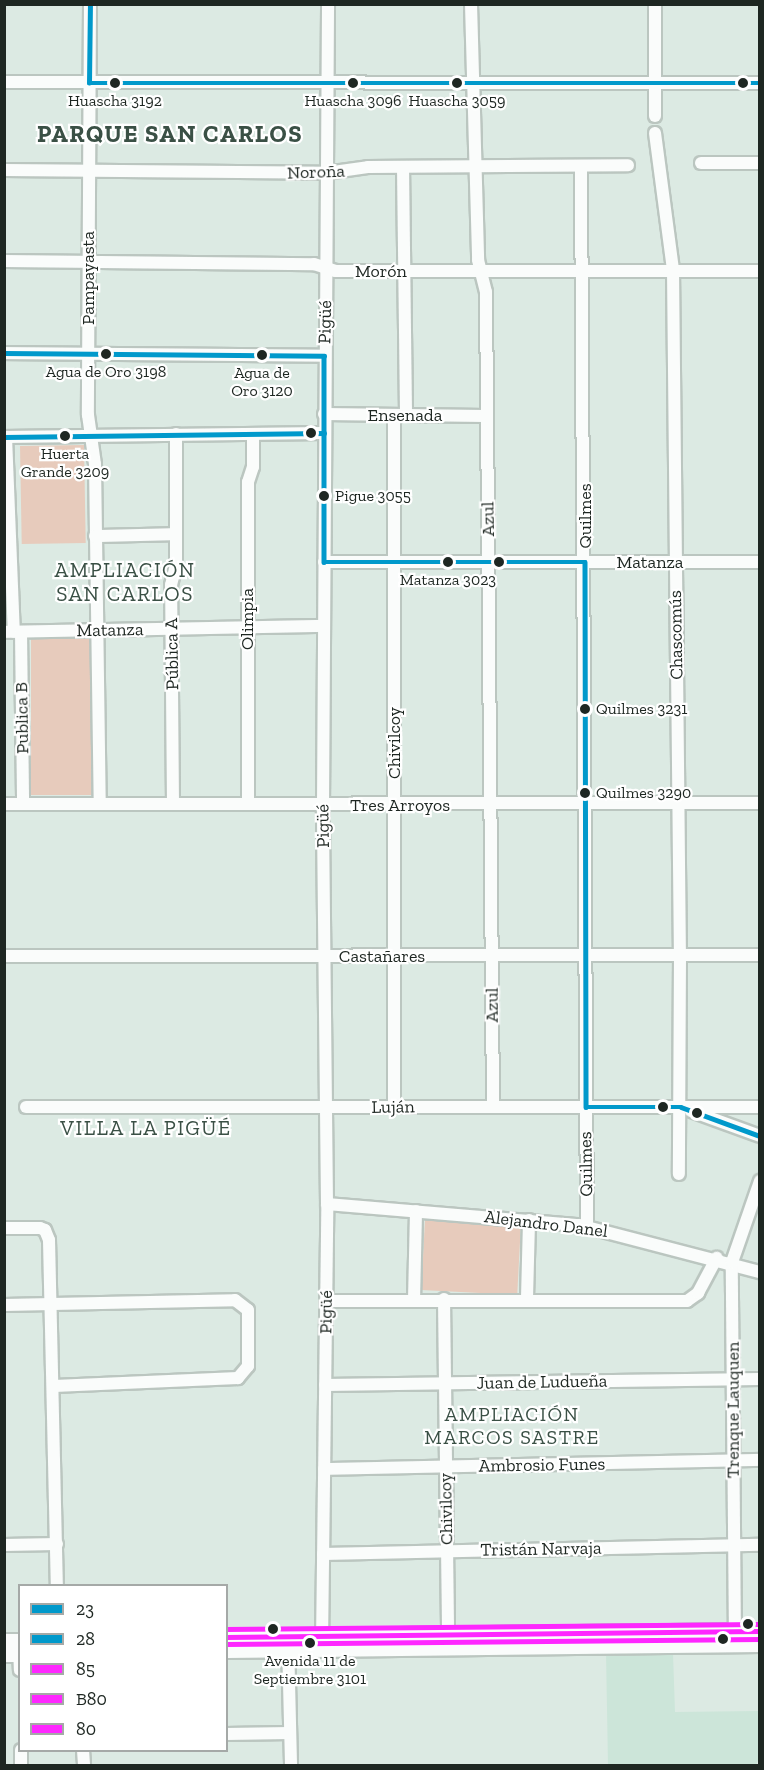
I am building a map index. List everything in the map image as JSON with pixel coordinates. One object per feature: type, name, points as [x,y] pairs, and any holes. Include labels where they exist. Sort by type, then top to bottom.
[{"type":"main road","points":[[735,1638],[759,1631]]},
{"type":"main road","points":[[228,1637],[288,1642]]},
{"type":"main road","points":[[228,1650],[288,1642],[322,1641],[735,1638],[759,1644]]},
{"type":"street","name":"Pampayasta","points":[[90,4],[88,352],[95,536],[100,803]]},
{"type":"street","name":"Pigüé","points":[[322,1641],[327,1204],[323,626],[328,4]]},
{"type":"street","name":"Azul","points":[[471,4],[471,83],[480,271],[486,292],[485,416],[489,562],[493,1106]]},
{"type":"street","points":[[655,4],[655,116]]},
{"type":"street","points":[[4,82],[759,82]]},
{"type":"street","name":"Chascomús","points":[[655,133],[673,270],[680,956],[679,1174]]},
{"type":"street","points":[[701,163],[759,163]]},
{"type":"street","name":"Noroña","points":[[4,170],[326,173],[403,167],[628,165]]},
{"type":"street","name":"Quilmes","points":[[581,166],[587,804],[587,1227]]},
{"type":"street","name":"Chivilcoy","points":[[394,1107],[393,562],[400,416],[403,167]]},
{"type":"street","name":"Morón","points":[[4,261],[314,264],[326,269],[403,272],[759,271]]},
{"type":"street","points":[[4,353],[324,356]]},
{"type":"street","name":"Ensenada","points":[[324,414],[485,416]]},
{"type":"street","points":[[5,437],[324,433]]},
{"type":"street","name":"Pública A","points":[[173,803],[172,628],[176,434]]},
{"type":"street","name":"Olimpia","points":[[248,804],[248,482],[253,468],[253,434]]},
{"type":"street","name":"Publica B","points":[[5,437],[7,537],[23,804]]},
{"type":"street","points":[[95,536],[175,534]]},
{"type":"street","name":"Matanza","points":[[324,562],[759,562]]},
{"type":"street","name":"Matanza","points":[[13,632],[323,626]]},
{"type":"street","name":"Tres Arroyos","points":[[4,804],[759,803]]},
{"type":"street","name":"Castañares","points":[[4,956],[759,956]]},
{"type":"street","name":"Luján","points":[[26,1107],[759,1107]]},
{"type":"street","points":[[681,1107],[759,1136]]},
{"type":"street","name":"Trenque Lauquen","points":[[735,1638],[732,1262],[759,1181]]},
{"type":"street","name":"Alejandro Danel","points":[[327,1204],[529,1220],[587,1227],[717,1258],[759,1272]]},
{"type":"street","points":[[414,1300],[416,1211]]},
{"type":"street","points":[[528,1298],[529,1220]]},
{"type":"street","points":[[4,1228],[40,1228],[48,1234],[52,1304],[57,1584]]},
{"type":"street","points":[[326,1301],[528,1298],[687,1301],[698,1293],[717,1258]]},
{"type":"street","name":"Chivilcoy","points":[[444,1299],[448,1641]]},
{"type":"street","points":[[4,1305],[236,1300],[248,1310],[248,1366],[238,1378],[54,1386]]},
{"type":"street","name":"Juan de Ludueña","points":[[325,1385],[759,1379]]},
{"type":"street","name":"Ambrosio Funes","points":[[324,1469],[759,1460]]},
{"type":"street","points":[[4,1545],[57,1544]]},
{"type":"street","name":"Tristán Narvaja","points":[[323,1554],[759,1545]]},
{"type":"street","points":[[288,1642],[291,1766]]},
{"type":"street","points":[[228,1734],[290,1733]]},
{"type":"shaded area","points":[[84,445],[86,543],[22,544],[20,446]]},
{"type":"shaded area","points":[[31,639],[95,639],[95,795],[31,795]]},
{"type":"shaded area","points":[[425,1220],[521,1225],[517,1295],[421,1290]]},
{"type":"shaded area","points":[[606,1653],[673,1653],[675,1712],[759,1711],[759,1758],[756,1765],[608,1765]]},
{"type":"transit line","name":"28","points":[[89,83],[90,4]]},
{"type":"transit line","name":"28","points":[[89,83],[760,83]]},
{"type":"transit line","name":"23","points":[[4,353],[324,356],[324,562]]},
{"type":"transit line","name":"23","points":[[4,437],[324,433]]},
{"type":"transit line","name":"23","points":[[324,562],[585,562]]},
{"type":"transit line","name":"23","points":[[585,562],[586,1107]]},
{"type":"transit line","name":"23","points":[[586,1107],[681,1107],[760,1136]]},
{"type":"transit line","name":"80","points":[[228,1629],[760,1624]]},
{"type":"transit line","name":"85","points":[[228,1637],[760,1631]]},
{"type":"transit line","name":"B80","points":[[228,1644],[760,1639]]},
{"type":"place","name":"Huascha 3192","points":[[115,83]]},
{"type":"place","name":"Huascha 3096","points":[[353,83]]},
{"type":"place","name":"Huascha 3059","points":[[457,83]]},
{"type":"place","name":"Agua de Oro 3198","points":[[106,354]]},
{"type":"place","name":"Agua de Oro 3120","points":[[262,355]]},
{"type":"place","name":"Huerta Grande 3209","points":[[65,436]]},
{"type":"place","name":"Pigue 3055","points":[[324,496]]},
{"type":"place","name":"Matanza 3023","points":[[448,562]]},
{"type":"place","name":"Quilmes 3231","points":[[585,709]]},
{"type":"place","name":"Quilmes 3290","points":[[585,793]]},
{"type":"place","name":"Avenida 11 de Septiembre 3101","points":[[310,1643]]},
{"type":"district","name":"PARQUE SAN CARLOS","points":[[170,134]]},
{"type":"district","name":"AMPLIACIÓN SAN CARLOS","points":[[125,582]]},
{"type":"district","name":"VILLA LA PIGÜÉ","points":[[146,1128]]},
{"type":"district","name":"AMPLIACIÓN MARCOS SASTRE","points":[[512,1426]]}]
